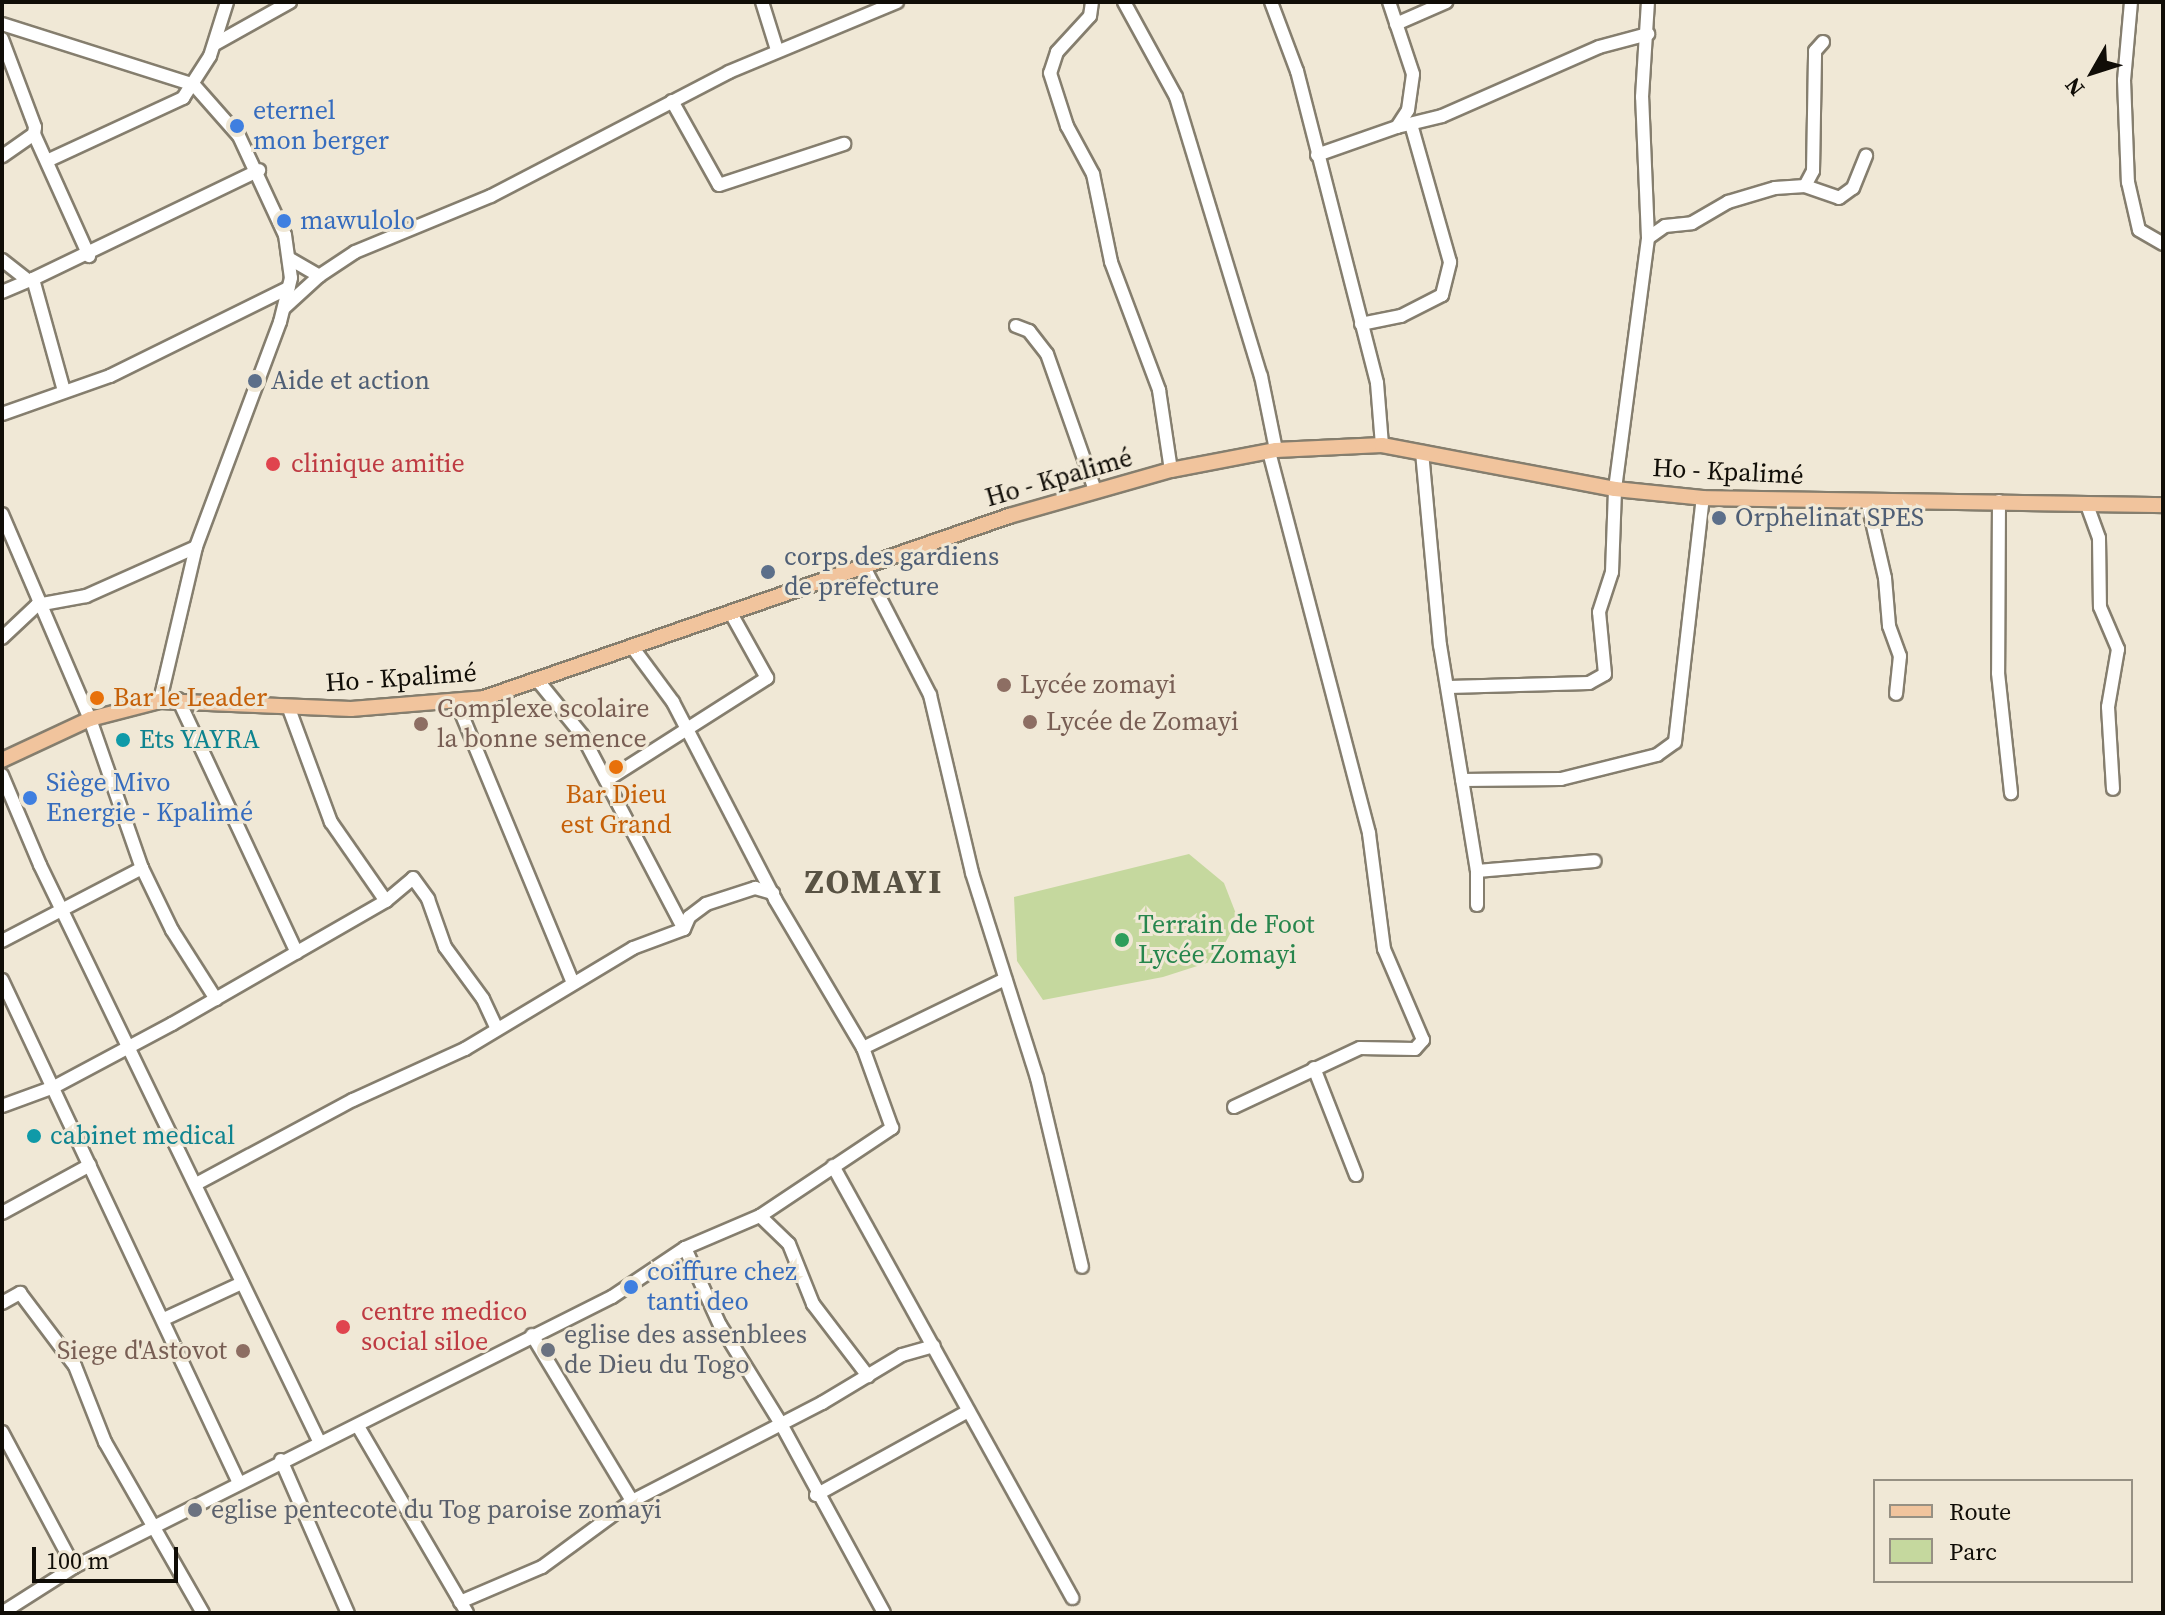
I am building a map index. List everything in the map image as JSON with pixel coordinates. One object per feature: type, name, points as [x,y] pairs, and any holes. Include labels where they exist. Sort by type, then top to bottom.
[{"type":"main road","name":"Ho - Kpalimé","points":[[2,760],[90,719],[160,701],[178,699],[288,706],[457,703],[539,682],[864,567],[1095,490],[1171,470],[1273,451],[1382,445],[1615,489],[1703,498],[2163,505]]},
{"type":"street","points":[[49,160],[169,107],[194,85],[215,44],[227,2]]},
{"type":"street","points":[[215,44],[290,2]]},
{"type":"street","points":[[762,2],[777,50]]},
{"type":"street","points":[[284,308],[319,276],[355,252],[491,196],[777,50],[897,2]]},
{"type":"street","points":[[1092,2],[1090,16],[1057,52],[1050,73],[1071,135],[1093,174],[1111,262],[1159,390],[1171,470]]},
{"type":"street","points":[[1124,2],[1176,97],[1261,376],[1273,451],[1369,833],[1384,949],[1423,1040],[1415,1049],[1360,1048],[1234,1107]]},
{"type":"street","points":[[1271,2],[1297,71],[1377,383],[1382,445]]},
{"type":"street","points":[[1389,2],[1413,92],[1397,127]]},
{"type":"street","points":[[1396,24],[1446,2]]},
{"type":"street","points":[[1449,687],[1581,684],[1602,679],[1606,665],[1599,612],[1612,572],[1615,489],[1648,238],[1642,97],[1648,2]]},
{"type":"street","points":[[2131,2],[2124,80],[2128,182],[2139,230],[2163,244]]},
{"type":"street","points":[[2,24],[194,85],[225,115],[259,170],[290,259],[284,308],[196,547],[160,701]]},
{"type":"street","points":[[1317,155],[1411,124],[1560,68],[1599,47],[1648,34]]},
{"type":"street","points":[[2,39],[34,134],[49,160],[89,256]]},
{"type":"street","points":[[1805,186],[1813,171],[1815,51],[1823,42]]},
{"type":"street","points":[[672,101],[719,185],[844,144]]},
{"type":"street","points":[[1361,324],[1401,316],[1442,295],[1450,262],[1411,124]]},
{"type":"street","points":[[2,156],[34,134]]},
{"type":"street","points":[[1648,238],[1665,226],[1692,223],[1750,194],[1805,186],[1839,198],[1847,194],[1866,156]]},
{"type":"street","points":[[2,292],[89,256],[259,170]]},
{"type":"street","points":[[290,259],[319,276]]},
{"type":"street","points":[[2,260],[31,280],[64,391]]},
{"type":"street","points":[[2,414],[110,376],[288,288]]},
{"type":"street","points":[[1016,326],[1029,331],[1047,354],[1095,490]]},
{"type":"street","points":[[1422,452],[1440,645],[1477,871],[1477,905]]},
{"type":"street","points":[[1462,780],[1561,779],[1657,755],[1675,742],[1703,498]]},
{"type":"street","points":[[1867,500],[1885,578],[1889,626],[1900,656],[1896,694]]},
{"type":"street","points":[[1999,501],[1998,673],[2011,793]]},
{"type":"street","points":[[2087,505],[2099,538],[2100,607],[2118,649],[2108,707],[2113,789]]},
{"type":"street","points":[[2,516],[19,545],[37,605],[90,719],[142,868],[172,930],[216,999]]},
{"type":"street","points":[[2,638],[37,605],[86,596],[196,547]]},
{"type":"street","points":[[864,567],[930,695],[972,873],[1037,1078],[1082,1267]]},
{"type":"street","points":[[607,780],[767,678],[732,615]]},
{"type":"street","points":[[4,1610],[74,1567],[157,1528],[281,1460],[319,1441],[359,1428],[532,1335],[612,1297],[685,1248],[760,1216],[893,1124],[863,1048],[773,893],[687,727],[633,648]]},
{"type":"street","points":[[539,682],[582,735],[684,929]]},
{"type":"street","points":[[178,699],[297,953]]},
{"type":"street","points":[[457,703],[573,983]]},
{"type":"street","points":[[288,706],[331,822],[386,901]]},
{"type":"street","points":[[2,775],[63,909],[198,1183],[242,1283],[319,1441]]},
{"type":"street","points":[[1477,871],[1595,861]]},
{"type":"street","points":[[2,941],[142,868]]},
{"type":"street","points":[[2,1106],[54,1087],[216,999],[386,901],[413,878],[420,886],[445,947],[483,999],[496,1027]]},
{"type":"street","points":[[198,1183],[353,1100],[465,1049],[496,1027],[567,992],[573,983],[633,948],[684,929],[689,917],[706,904],[755,888],[773,893]]},
{"type":"street","points":[[863,1048],[1005,979]]},
{"type":"street","points":[[2,980],[90,1165],[122,1242],[164,1319],[239,1483]]},
{"type":"street","points":[[1314,1068],[1356,1175]]},
{"type":"street","points":[[2,1213],[90,1165]]},
{"type":"street","points":[[833,1166],[1072,1598]]},
{"type":"street","points":[[760,1216],[789,1244],[813,1304],[868,1376]]},
{"type":"street","points":[[685,1248],[720,1325],[780,1422],[816,1495],[884,1613]]},
{"type":"street","points":[[164,1319],[242,1283]]},
{"type":"street","points":[[2,1303],[20,1293],[75,1366],[105,1442],[203,1613]]},
{"type":"street","points":[[532,1335],[632,1501]]},
{"type":"street","points":[[359,1428],[464,1607],[542,1567],[632,1501],[902,1355],[934,1346]]},
{"type":"street","points":[[816,1495],[968,1411]]},
{"type":"street","points":[[3,1434],[74,1567]]},
{"type":"street","points":[[281,1460],[348,1613]]},
{"type":"green space","name":"Terrain de Foot Lycée Zomayi","points":[[1189,854],[1224,883],[1238,919],[1216,960],[1163,977],[1043,1000],[1017,961],[1014,897]]},
{"type":"place","name":"eternel mon berger","points":[[237,126]]},
{"type":"place","name":"mawulolo","points":[[284,221]]},
{"type":"place","name":"Aide et action","points":[[255,381]]},
{"type":"place","name":"clinique amitie","points":[[273,464]]},
{"type":"place","name":"Orphelinat SPES","points":[[1719,518]]},
{"type":"place","name":"corps des gardiens de prefecture","points":[[768,572]]},
{"type":"place","name":"Lycée zomayi","points":[[1004,685]]},
{"type":"place","name":"Bar le Leader","points":[[97,698]]},
{"type":"place","name":"Lycée de Zomayi","points":[[1030,722]]},
{"type":"place","name":"Complexe scolaire la bonne semence","points":[[421,724]]},
{"type":"place","name":"Ets YAYRA","points":[[123,740]]},
{"type":"place","name":"Bar Dieu est Grand","points":[[616,767]]},
{"type":"place","name":"Siège Mivo Energie - Kpalimé","points":[[30,798]]},
{"type":"place","name":"Terrain de Foot Lycée Zomayi","points":[[1122,940]]},
{"type":"place","name":"cabinet medical","points":[[34,1136]]},
{"type":"place","name":"coiffure chez tanti deo","points":[[631,1287]]},
{"type":"place","name":"centre medico social siloe","points":[[343,1327]]},
{"type":"place","name":"eglise des assenblees de Dieu du Togo","points":[[548,1350]]},
{"type":"place","name":"Siege d'Astovot","points":[[243,1351]]},
{"type":"place","name":"eglise pentecote du Tog paroise zomayi","points":[[195,1510]]},
{"type":"district","name":"ZOMAYI","points":[[874,882]]}]
